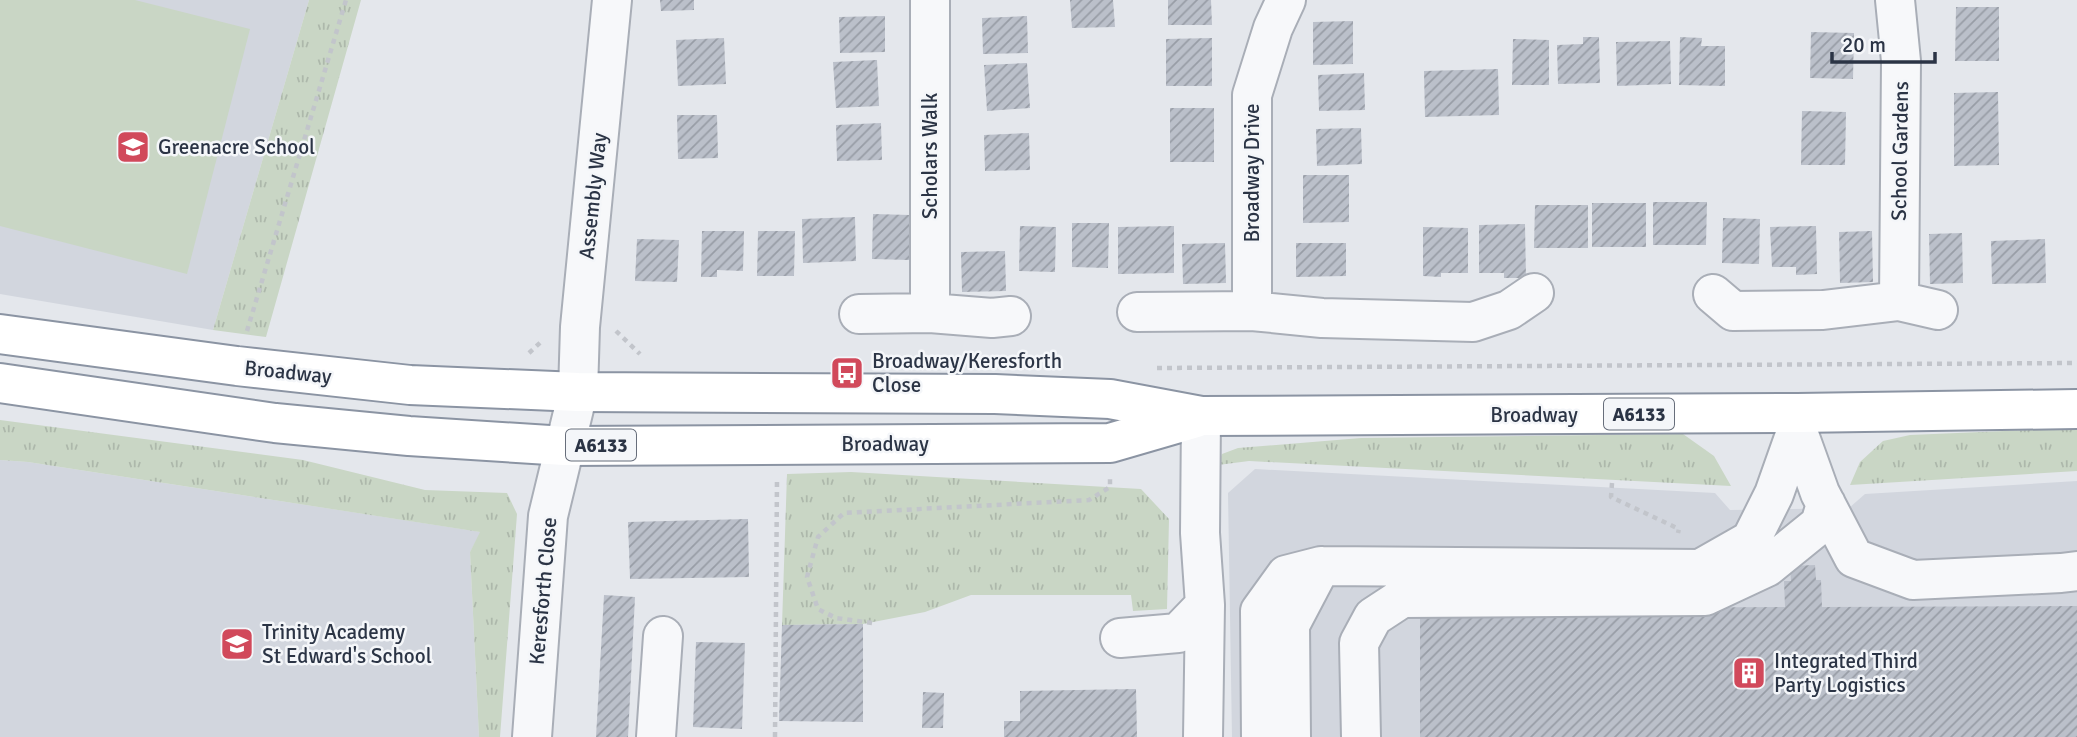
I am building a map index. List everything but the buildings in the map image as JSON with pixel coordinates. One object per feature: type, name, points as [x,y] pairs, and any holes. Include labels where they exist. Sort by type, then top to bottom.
[{"type":"highway","name":"Broadway","points":[[0,334],[237,366],[410,385],[578,392],[995,394],[1110,399],[1201,416],[1797,421],[2077,409]]},
{"type":"highway","name":"Broadway","points":[[0,383],[275,423],[409,436],[565,446],[1110,443],[1201,416]]},
{"type":"street","name":"Assembly Way","points":[[578,392],[580,327],[612,0]]},
{"type":"street","name":"Scholars Walk","points":[[930,0],[930,313]]},
{"type":"street","name":"Broadway Drive","points":[[1252,311],[1252,95],[1273,28],[1286,0]]},
{"type":"street","name":"School Gardens","points":[[1895,0],[1901,61],[1899,302]]},
{"type":"street","points":[[1137,312],[1252,311],[1322,318],[1473,322],[1509,310],[1534,293]]},
{"type":"street","points":[[1713,294],[1732,311],[1823,310],[1899,302],[1938,310]]},
{"type":"street","points":[[859,314],[930,313],[992,318],[1011,316]]},
{"type":"street","points":[[565,446],[578,392]]},
{"type":"street","points":[[1201,416],[1200,533],[1205,605],[1203,737]]},
{"type":"street","points":[[1797,421],[1826,504],[1854,558],[1913,580],[2077,571]]},
{"type":"street","points":[[1261,737],[1260,611],[1286,575],[1321,566],[1700,569],[1751,540],[1774,494],[1797,421]]},
{"type":"street","name":"Keresforth Close","points":[[532,737],[548,516],[565,446]]},
{"type":"street","points":[[1361,737],[1359,643],[1373,617],[1402,598],[1705,596],[1767,567],[1821,524],[1826,504]]},
{"type":"street","points":[[1291,737],[1290,625],[1321,566]]},
{"type":"street","points":[[1120,638],[1178,634],[1205,605]]},
{"type":"street","points":[[656,737],[663,636]]},
{"type":"path","points":[[237,366],[346,0]]},
{"type":"path","points":[[872,623],[836,618],[818,609],[807,577],[818,537],[844,513],[1089,500],[1110,487],[1110,443]]},
{"type":"path","points":[[775,737],[775,523],[778,474]]},
{"type":"shaded area","name":"Greenacre School","points":[[0,0],[309,0],[213,330],[0,294]]},
{"type":"shaded area","name":"Trinity Academy St Edward's School","points":[[0,460],[28,462],[481,532],[470,552],[479,737],[0,737]]},
{"type":"shaded area","points":[[1255,469],[1715,493],[1730,510],[1849,508],[1865,494],[2077,481],[2077,737],[1232,737],[1228,493]]},
{"type":"green space","name":"Greenacre School","points":[[0,0],[135,0],[250,29],[187,274],[0,226]]},
{"type":"green space","points":[[309,0],[361,0],[266,337],[213,330]]},
{"type":"green space","points":[[0,420],[303,460],[425,490],[507,493],[517,514],[500,737],[479,737],[470,552],[480,532],[28,462],[0,460]]},
{"type":"green space","points":[[2077,428],[2077,471],[1850,485],[1860,462],[1883,441],[1910,435]]},
{"type":"green space","points":[[1683,434],[1714,456],[1731,486],[1249,461],[1218,465],[1222,454],[1238,448],[1361,438]]},
{"type":"green space","points":[[851,472],[1141,489],[1169,519],[1167,609],[1133,611],[1131,595],[971,595],[925,612],[863,624],[782,625],[787,474]]},
{"type":"place","name":"Greenacre School","points":[[133,147]]},
{"type":"place","name":"Broadway/Keresforth Close","points":[[847,373]]},
{"type":"place","name":"Trinity Academy St Edward's School","points":[[237,644]]},
{"type":"place","name":"Integrated Third Party Logistics","points":[[1749,673]]}]
